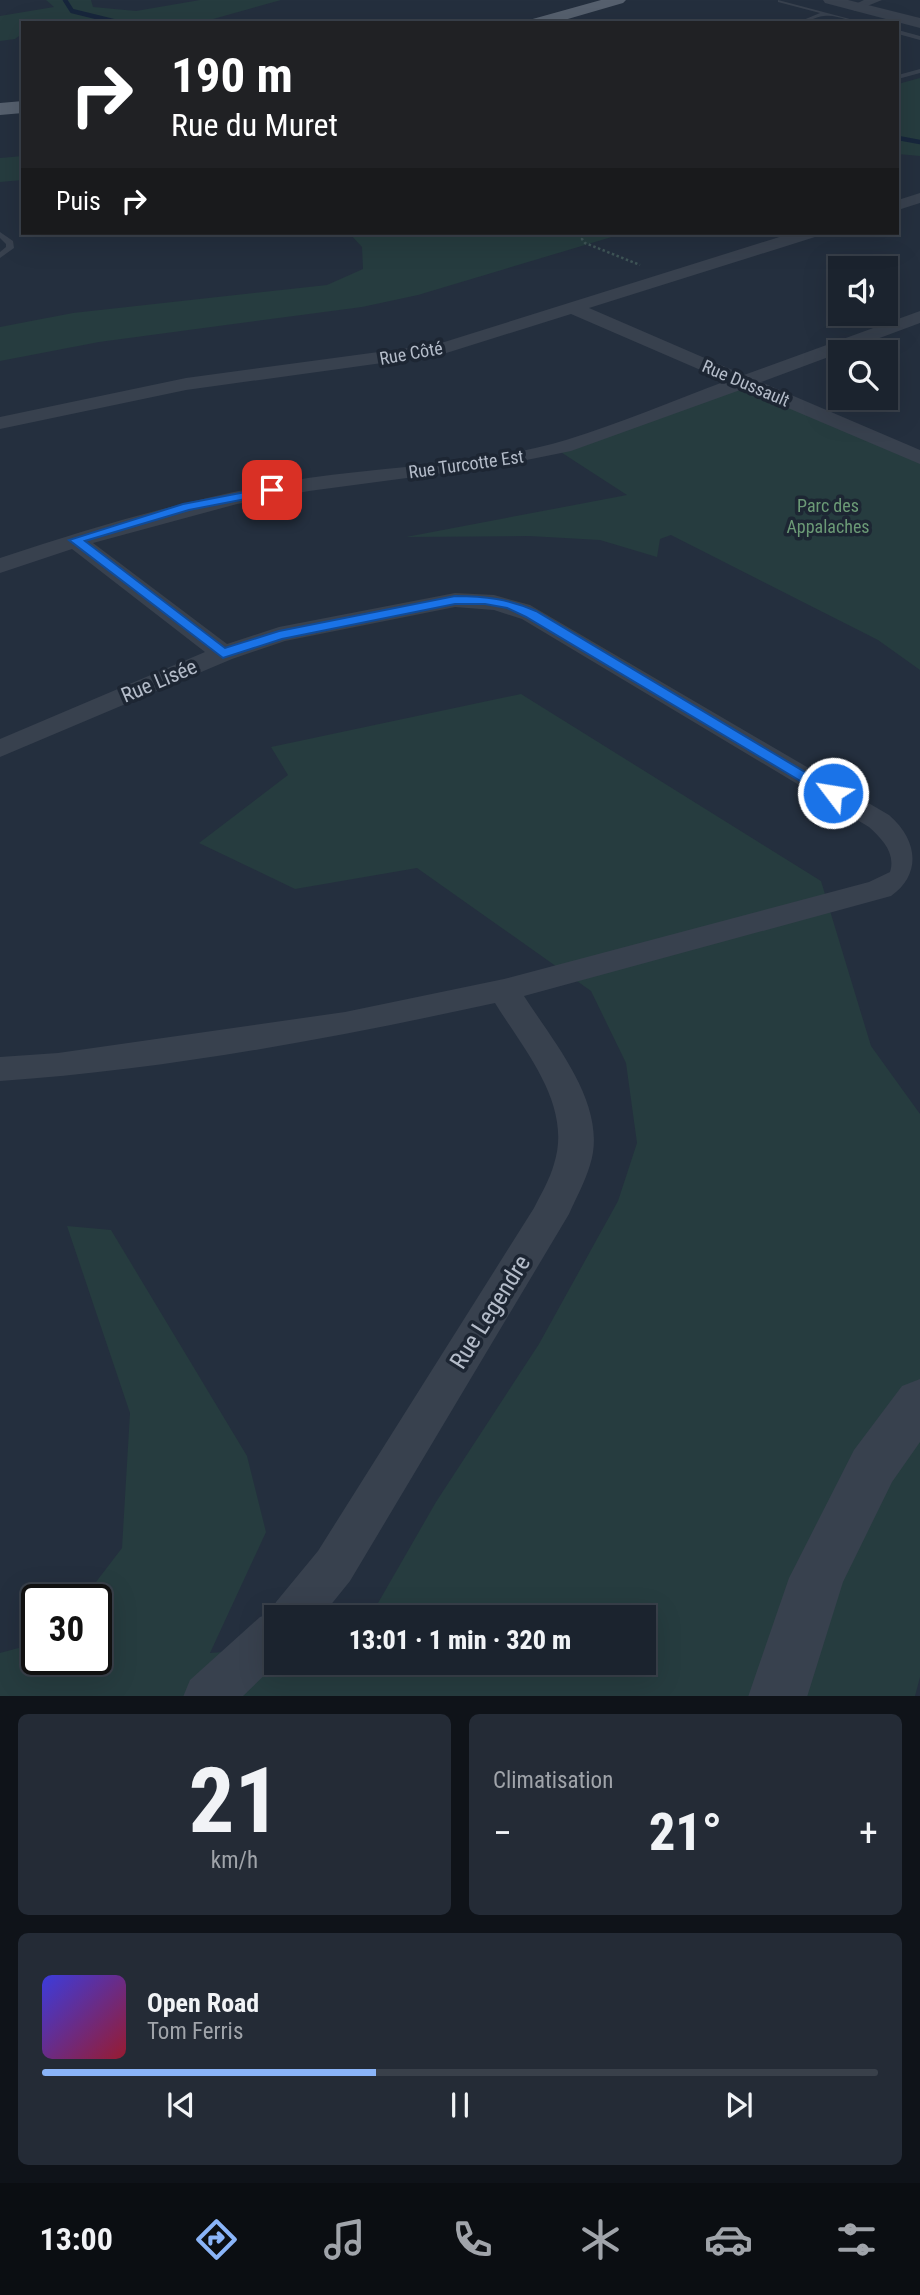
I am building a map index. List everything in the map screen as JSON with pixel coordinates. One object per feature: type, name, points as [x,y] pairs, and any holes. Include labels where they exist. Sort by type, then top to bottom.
[{"type":"main road","points":[[542,21],[615,0]]},
{"type":"main road","points":[[0,109],[21,107]]},
{"type":"street","points":[[828,7],[863,2],[920,16]]},
{"type":"street","points":[[863,2],[920,23]]},
{"type":"street","points":[[899,205],[920,198]]},
{"type":"street","name":"Rue Côté","points":[[0,423],[186,384],[422,353],[803,235]]},
{"type":"street","name":"Rue Dussault","points":[[573,308],[920,458]]},
{"type":"street","name":"Rue Turcotte Est","points":[[0,566],[75,540],[187,507],[272,490],[522,457],[571,445],[920,317]]},
{"type":"street","points":[[75,540],[223,653]]},
{"type":"street","name":"Rue Lisée","points":[[0,749],[223,653],[279,635],[455,600],[485,600],[511,605],[531,614],[879,821],[902,845],[908,863],[907,871],[900,880],[880,889],[505,990]]},
{"type":"street","points":[[0,1069],[58,1065],[294,1033],[505,990]]},
{"type":"street","name":"Rue Legendre","points":[[301,1605],[341,1555],[550,1214],[573,1163],[576,1125],[568,1094],[505,990]]},
{"type":"street","points":[[777,1696],[817,1578],[873,1466],[920,1401]]},
{"type":"street","points":[[206,1696],[264,1644]]},
{"type":"lane","points":[[780,1],[828,7],[858,21]]},
{"type":"lane","points":[[803,21],[828,7]]},
{"type":"lane","points":[[899,32],[920,38]]},
{"type":"lane","points":[[899,77],[920,71]]},
{"type":"lane","points":[[0,234],[10,243],[10,248],[0,256]]},
{"type":"path","points":[[583,235],[585,243],[670,277]]},
{"type":"green space","points":[[46,0],[91,0],[93,7],[136,11],[200,0],[281,0],[206,21],[21,21],[21,34],[15,39],[0,41],[0,16],[54,7]]},
{"type":"green space","points":[[920,78],[920,156],[899,154],[899,84]]},
{"type":"green space","points":[[21,156],[21,180],[0,182],[0,158]]},
{"type":"green space","points":[[351,235],[618,235],[418,295],[362,307],[99,342],[0,361],[0,327],[73,313],[327,285],[363,269],[362,247]]},
{"type":"green space","name":"Parc des Appalaches","points":[[742,381],[920,458],[920,670],[878,640],[671,535],[660,539],[657,557],[600,540],[529,536],[406,537],[627,495],[556,449]]},
{"type":"green space","points":[[521,694],[821,881],[871,1046],[920,1114],[920,1677],[915,1696],[0,1696],[0,1653],[21,1647],[21,1675],[112,1675],[112,1584],[94,1584],[122,1548],[130,1413],[67,1226],[111,1230],[247,1456],[266,1532],[210,1653],[264,1649],[264,1675],[656,1675],[656,1605],[377,1605],[436,1502],[539,1344],[618,1201],[637,1143],[626,1063],[591,991],[417,868],[295,889],[199,843],[288,775],[271,747]]},
{"type":"waterway","points":[[65,0],[72,11],[113,21]]},
{"type":"waterway","points":[[899,138],[920,142]]},
{"type":"route","points":[[272,490],[187,507],[75,540],[223,653],[279,635],[455,600],[485,600],[511,605],[531,614],[833,793]]}]
